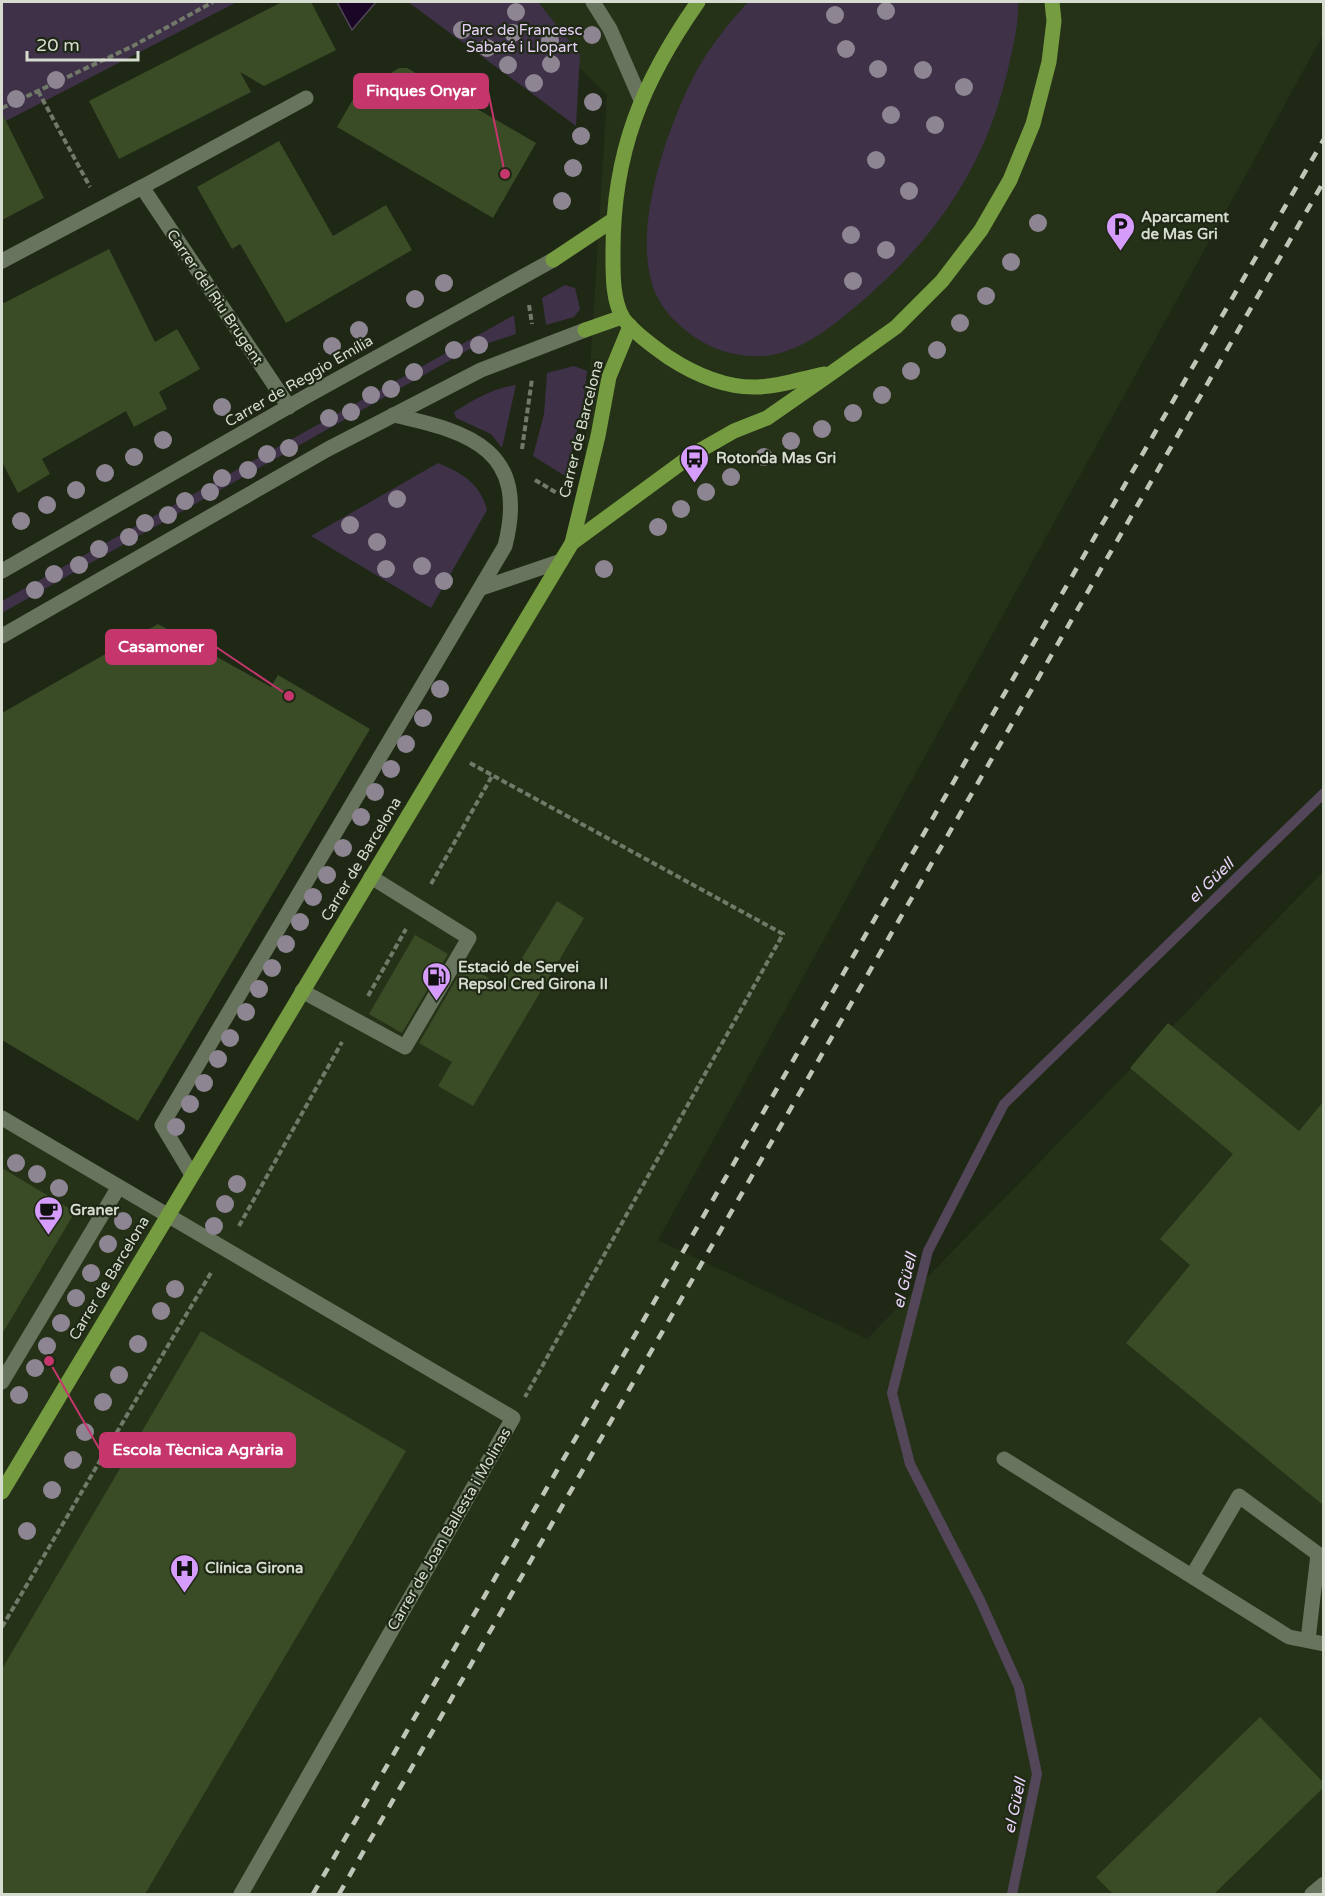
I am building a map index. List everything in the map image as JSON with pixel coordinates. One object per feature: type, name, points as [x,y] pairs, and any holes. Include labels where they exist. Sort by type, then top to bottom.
[{"type":"main road","points":[[698,2],[672,38],[641,100],[624,146],[614,194],[613,270],[626,321],[678,363],[707,378],[732,385],[758,387],[833,372]]},
{"type":"main road","points":[[1052,2],[1054,21]]},
{"type":"main road","points":[[1054,21],[1057,2]]},
{"type":"main road","name":"Carrer de Barcelona","points":[[572,543],[692,455],[734,431],[767,417],[833,372],[896,327],[942,281],[981,230],[1010,180],[1033,124],[1049,62],[1054,21]]},
{"type":"main road","name":"Carrer de Reggio Emília","points":[[553,260],[613,220]]},
{"type":"main road","points":[[585,330],[626,321]]},
{"type":"main road","name":"Carrer de Barcelona","points":[[2,1492],[572,543],[598,436],[609,377],[626,321]]},
{"type":"street","points":[[593,2],[610,29],[641,100]]},
{"type":"street","points":[[2,261],[306,98]]},
{"type":"street","name":"Carrer del Riu Brugent","points":[[142,187],[289,407]]},
{"type":"street","name":"Carrer de Reggio Emília","points":[[2,571],[553,260]]},
{"type":"street","points":[[2,636],[328,449],[481,370],[585,330]]},
{"type":"street","points":[[192,1175],[162,1125],[505,546],[511,522],[512,503],[508,484],[500,467],[488,451],[453,429],[393,415]]},
{"type":"street","points":[[482,588],[561,561]]},
{"type":"street","points":[[302,991],[405,1047],[469,938],[371,877]]},
{"type":"street","name":"Carrer de Joan Ballesta i Molinas","points":[[2,1118],[513,1418],[240,1894]]},
{"type":"street","points":[[2,1382],[118,1188]]},
{"type":"street","points":[[1004,1459],[1289,1636],[1323,1644]]},
{"type":"street","points":[[1192,1576],[1239,1496],[1318,1554],[1308,1640]]},
{"type":"street","points":[[1312,1894],[1323,1884]]},
{"type":"path","points":[[2,108],[133,46],[213,2]]},
{"type":"path","points":[[38,91],[102,208]]},
{"type":"path","points":[[446,750],[783,934],[513,1418]]},
{"type":"path","points":[[2,1627],[226,1249],[492,776]]},
{"type":"shaded area","points":[[337,2],[376,2],[352,30]]},
{"type":"shaded area","points":[[514,2],[1323,2],[1323,35],[658,1240],[867,1339],[1323,872],[1323,1894],[2,1894],[2,1110],[175,1212],[580,533],[607,95]]},
{"type":"green space","points":[[2,2],[237,2],[2,123]]},
{"type":"green space","name":"Parc de Francesc Sabaté i Llopart","points":[[408,2],[538,2],[580,54],[576,126]]},
{"type":"green space","points":[[748,2],[1018,2],[1014,44],[998,105],[970,171],[932,229],[883,282],[846,315],[795,348],[760,356],[736,354],[713,347],[702,342],[676,322],[659,300],[650,276],[647,247],[654,184],[673,123],[701,62]]},
{"type":"green space","points":[[565,285],[575,288],[580,309],[574,317],[546,325],[542,298]]},
{"type":"green space","points":[[514,315],[516,334],[470,349],[2,613],[2,601]]},
{"type":"green space","points":[[574,366],[587,371],[583,408],[565,476],[533,456],[544,414],[547,373]]},
{"type":"green space","points":[[516,385],[502,448],[491,434],[456,418],[454,412],[476,399],[499,389]]},
{"type":"green space","points":[[438,463],[469,480],[480,493],[487,510],[431,608],[311,536]]},
{"type":"building","points":[[282,2],[311,2],[336,50],[264,86],[240,72],[251,92],[119,159],[89,101]]},
{"type":"building","points":[[399,68],[407,68],[536,143],[493,218],[337,127],[356,94]]},
{"type":"building","points":[[2,113],[44,198],[2,220]]},
{"type":"building","points":[[279,141],[333,236],[386,205],[412,250],[286,323],[240,244],[232,249],[197,187]]},
{"type":"building","points":[[109,249],[155,342],[177,329],[200,369],[159,392],[167,409],[134,427],[126,411],[42,459],[50,474],[18,493],[2,462],[2,304]]},
{"type":"building","points":[[158,624],[271,687],[278,675],[370,729],[138,1121],[2,1040],[2,713]]},
{"type":"building","points":[[557,901],[584,918],[473,1106],[438,1086],[452,1062],[419,1043],[465,964],[499,984],[509,968],[514,971]]},
{"type":"building","points":[[415,935],[448,954],[402,1033],[369,1014]]},
{"type":"building","points":[[1168,1023],[1299,1131],[1323,1102],[1323,1505],[1126,1343],[1190,1265],[1160,1239],[1233,1154],[1130,1068]]},
{"type":"building","points":[[2,1168],[75,1212],[2,1334]]},
{"type":"building","name":"Clínica Girona","points":[[201,1331],[406,1451],[145,1894],[2,1894],[2,1669]]},
{"type":"building","points":[[1260,1717],[1323,1782],[1323,1788],[1214,1894],[1113,1894],[1096,1877]]},
{"type":"waterway","name":"el Güell","points":[[1012,1894],[1037,1774],[1019,1687],[980,1600],[910,1464],[892,1393],[928,1251],[1004,1104],[1324,793]]},
{"type":"railway","points":[[313,1894],[1324,139]]},
{"type":"railway","points":[[339,1894],[1324,181]]},
{"type":"place","name":"Finques Onyar","points":[[505,174]]},
{"type":"place","name":"Aparcament de Mas Gri","points":[[1120,252]]},
{"type":"place","name":"Rotonda Mas Gri","points":[[695,484]]},
{"type":"place","name":"Casamoner","points":[[289,696]]},
{"type":"place","name":"Estació de Servei Repsol Cred Girona II","points":[[437,1002]]},
{"type":"place","name":"Graner","points":[[49,1236]]},
{"type":"place","name":"Escola Tècnica Agrària","points":[[49,1361]]},
{"type":"place","name":"Clínica Girona","points":[[184,1594]]}]
